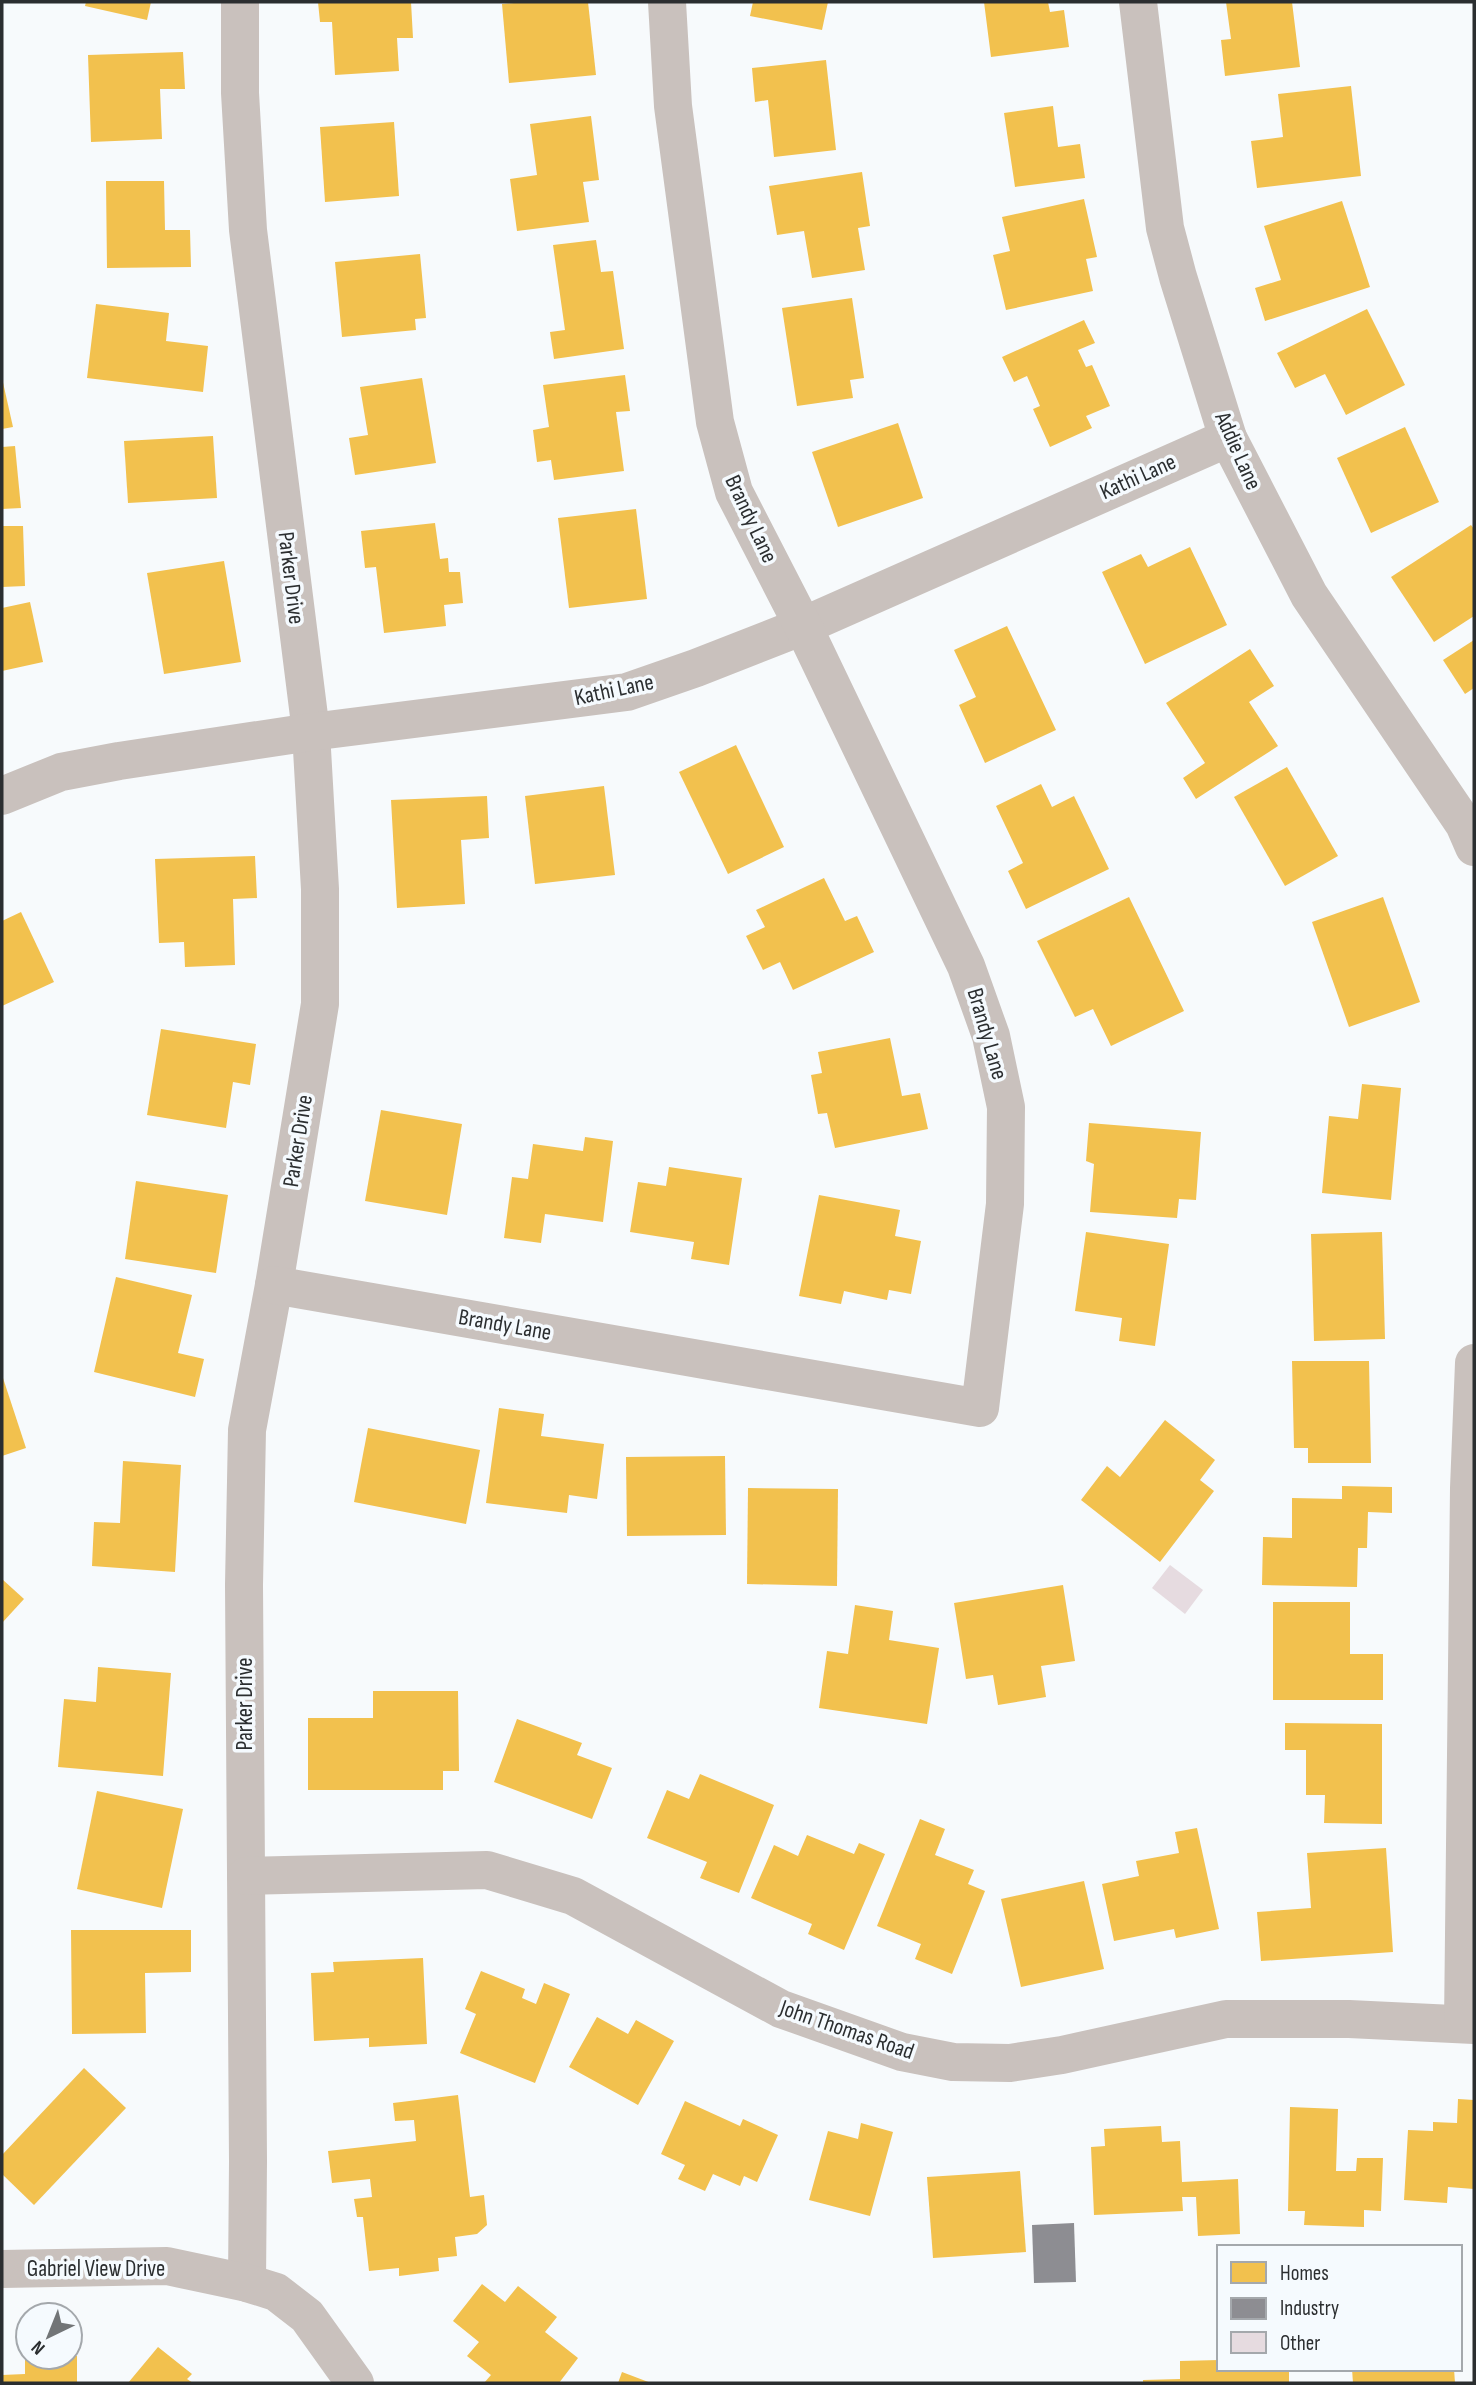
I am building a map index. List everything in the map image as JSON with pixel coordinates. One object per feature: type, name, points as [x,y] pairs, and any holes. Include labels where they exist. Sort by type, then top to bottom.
[{"type":"street","name":"Parker Drive","points":[[240,2],[240,93],[248,230],[311,732],[320,889],[320,1004],[274,1285],[247,1430],[244,1585],[247,2283]]},
{"type":"street","name":"Brandy Lane","points":[[274,1285],[980,1408],[1006,1204],[1006,1107],[991,1036],[966,966],[803,626],[734,492],[715,422],[673,106],[667,2]]},
{"type":"street","name":"Addie Lane","points":[[1138,2],[1165,228],[1181,289],[1228,438],[1309,595],[1464,824],[1474,847]]},
{"type":"street","name":"Kathi Lane","points":[[2,796],[61,772],[311,732],[627,692],[803,626],[1228,438]]},
{"type":"street","points":[[1468,2024],[1469,1488],[1474,1363]]},
{"type":"street","name":"John Thomas Road","points":[[246,1876],[487,1871],[573,1896],[781,2009],[902,2052],[953,2062],[1010,2063],[1062,2055],[1226,2019],[1349,2019],[1468,2024]]},
{"type":"street","name":"Gabriel View Drive","points":[[2,2269],[167,2266],[276,2292],[307,2316],[355,2383]]},
{"type":"building: Homes","points":[[86,2],[151,2],[147,20],[85,6]]},
{"type":"building: Homes","points":[[318,2],[411,2],[413,38],[397,38],[399,71],[335,75],[332,22],[320,22]]},
{"type":"building: Homes","points":[[588,2],[596,75],[509,83],[502,4]]},
{"type":"building: Homes","points":[[753,2],[828,2],[822,30],[750,16]]},
{"type":"building: Homes","points":[[984,2],[1048,2],[1050,12],[1064,10],[1069,47],[991,57]]},
{"type":"building: Homes","points":[[1226,2],[1292,2],[1300,67],[1225,76],[1221,40],[1231,39]]},
{"type":"building: Homes","points":[[183,52],[185,89],[160,89],[162,139],[91,142],[88,55]]},
{"type":"building: Homes","points":[[826,60],[836,150],[774,157],[768,100],[755,102],[752,68]]},
{"type":"building: Homes","points":[[1351,86],[1361,176],[1257,188],[1251,141],[1283,137],[1278,94]]},
{"type":"building: Homes","points":[[1053,106],[1058,147],[1080,144],[1085,178],[1015,187],[1004,113]]},
{"type":"building: Homes","points":[[591,116],[599,180],[583,182],[589,222],[517,231],[510,179],[537,175],[530,124]]},
{"type":"building: Homes","points":[[394,122],[399,196],[325,202],[320,127]]},
{"type":"building: Homes","points":[[862,172],[870,226],[858,228],[865,270],[812,278],[804,231],[777,235],[769,186]]},
{"type":"building: Homes","points":[[106,181],[164,181],[165,230],[190,230],[191,267],[107,268]]},
{"type":"building: Homes","points":[[1084,199],[1097,257],[1086,259],[1093,291],[1006,310],[993,255],[1010,251],[1002,217]]},
{"type":"building: Homes","points":[[1342,201],[1370,287],[1265,321],[1255,288],[1281,280],[1264,226]]},
{"type":"building: Homes","points":[[596,240],[601,272],[613,271],[624,349],[554,359],[550,332],[565,330],[553,245]]},
{"type":"building: Homes","points":[[420,254],[426,318],[415,319],[416,330],[342,337],[335,262]]},
{"type":"building: Homes","points":[[852,298],[864,378],[850,380],[853,398],[797,406],[782,308]]},
{"type":"building: Homes","points":[[96,304],[169,313],[166,341],[208,346],[203,392],[87,378]]},
{"type":"building: Homes","points":[[1367,309],[1405,385],[1346,415],[1325,374],[1295,388],[1277,353]]},
{"type":"building: Homes","points":[[1084,320],[1095,343],[1078,350],[1086,367],[1092,365],[1110,406],[1086,416],[1092,428],[1050,447],[1033,409],[1040,406],[1027,376],[1014,382],[1002,357]]},
{"type":"building: Homes","points":[[625,375],[630,411],[616,412],[624,471],[554,480],[551,460],[537,462],[533,430],[549,427],[543,385]]},
{"type":"building: Homes","points":[[2,378],[13,427],[2,429]]},
{"type":"building: Homes","points":[[422,378],[436,463],[355,475],[349,438],[368,435],[360,387]]},
{"type":"building: Homes","points":[[898,423],[923,498],[838,527],[812,452]]},
{"type":"building: Homes","points":[[1405,427],[1439,502],[1371,533],[1337,458]]},
{"type":"building: Homes","points":[[213,436],[217,498],[128,503],[124,441]]},
{"type":"building: Homes","points":[[15,446],[21,508],[2,509],[2,447]]},
{"type":"building: Homes","points":[[636,509],[647,599],[569,608],[558,518]]},
{"type":"building: Homes","points":[[435,523],[440,559],[448,558],[449,572],[460,572],[463,603],[444,605],[446,626],[384,633],[376,567],[365,568],[361,531]]},
{"type":"building: Homes","points":[[1471,525],[1474,529],[1474,616],[1434,642],[1391,577]]},
{"type":"building: Homes","points":[[2,526],[23,526],[25,586],[2,587]]},
{"type":"building: Homes","points":[[1190,547],[1227,625],[1145,664],[1102,572],[1141,554],[1148,567]]},
{"type":"building: Homes","points":[[224,561],[241,662],[164,674],[147,573]]},
{"type":"building: Homes","points":[[30,602],[43,662],[2,671],[2,608]]},
{"type":"building: Homes","points":[[1007,626],[1056,730],[985,763],[959,705],[976,697],[954,650]]},
{"type":"building: Homes","points":[[1474,640],[1474,688],[1465,694],[1443,660]]},
{"type":"building: Homes","points":[[1250,649],[1274,686],[1249,702],[1278,746],[1196,799],[1183,778],[1205,763],[1166,703]]},
{"type":"building: Homes","points":[[736,745],[784,847],[728,874],[679,772]]},
{"type":"building: Homes","points":[[1287,767],[1338,856],[1285,886],[1234,797]]},
{"type":"building: Homes","points":[[1041,784],[1052,807],[1074,796],[1109,869],[1026,909],[1008,871],[1023,863],[996,806]]},
{"type":"building: Homes","points":[[604,786],[615,875],[535,884],[525,796]]},
{"type":"building: Homes","points":[[487,796],[489,838],[461,840],[465,904],[397,908],[391,800]]},
{"type":"building: Homes","points":[[255,856],[257,898],[233,899],[235,965],[185,967],[184,942],[159,943],[155,859]]},
{"type":"building: Homes","points":[[824,878],[845,921],[857,916],[874,952],[793,990],[780,962],[763,970],[746,936],[765,927],[756,910]]},
{"type":"building: Homes","points":[[1129,897],[1184,1011],[1111,1046],[1093,1009],[1075,1017],[1037,941]]},
{"type":"building: Homes","points":[[1383,897],[1420,1002],[1349,1027],[1312,922]]},
{"type":"building: Homes","points":[[21,912],[54,982],[2,1006],[2,921]]},
{"type":"building: Homes","points":[[161,1029],[256,1044],[250,1085],[233,1082],[226,1128],[147,1115]]},
{"type":"building: Homes","points":[[890,1038],[902,1096],[920,1093],[928,1129],[835,1148],[827,1113],[818,1114],[811,1075],[822,1073],[818,1052]]},
{"type":"building: Homes","points":[[1362,1084],[1401,1088],[1391,1200],[1322,1193],[1329,1116],[1358,1119]]},
{"type":"building: Homes","points":[[381,1110],[462,1124],[447,1215],[365,1201]]},
{"type":"building: Homes","points":[[1089,1123],[1201,1132],[1196,1200],[1179,1199],[1177,1218],[1090,1212],[1094,1164],[1086,1161]]},
{"type":"building: Homes","points":[[585,1137],[613,1141],[603,1222],[545,1214],[541,1243],[504,1238],[512,1177],[528,1179],[533,1144],[583,1151]]},
{"type":"building: Homes","points":[[669,1167],[742,1178],[729,1265],[691,1259],[694,1242],[630,1232],[638,1182],[666,1186]]},
{"type":"building: Homes","points":[[136,1181],[228,1195],[216,1273],[125,1259]]},
{"type":"building: Homes","points":[[819,1195],[900,1210],[895,1236],[921,1241],[911,1294],[889,1290],[887,1300],[844,1291],[841,1304],[799,1296]]},
{"type":"building: Homes","points":[[1086,1232],[1169,1244],[1155,1346],[1119,1341],[1122,1318],[1075,1311]]},
{"type":"building: Homes","points":[[1382,1232],[1385,1339],[1314,1341],[1311,1234]]},
{"type":"building: Homes","points":[[116,1277],[192,1295],[178,1353],[204,1359],[195,1397],[94,1372]]},
{"type":"building: Homes","points":[[1292,1361],[1369,1361],[1371,1463],[1308,1463],[1308,1448],[1294,1448]]},
{"type":"building: Homes","points":[[2,1375],[26,1448],[2,1456]]},
{"type":"building: Homes","points":[[499,1408],[544,1414],[541,1436],[604,1444],[597,1499],[569,1495],[567,1513],[486,1503]]},
{"type":"building: Homes","points":[[1165,1420],[1215,1460],[1200,1480],[1214,1491],[1160,1562],[1081,1500],[1107,1466],[1120,1477]]},
{"type":"building: Homes","points":[[368,1428],[480,1450],[466,1524],[354,1502]]},
{"type":"building: Homes","points":[[725,1456],[726,1535],[627,1536],[626,1457]]},
{"type":"building: Homes","points":[[123,1461],[181,1465],[175,1572],[92,1566],[94,1522],[120,1523]]},
{"type":"building: Homes","points":[[1342,1486],[1392,1487],[1392,1513],[1368,1512],[1367,1548],[1358,1548],[1357,1587],[1262,1585],[1263,1537],[1292,1538],[1292,1498],[1342,1499]]},
{"type":"building: Homes","points":[[748,1488],[838,1489],[837,1586],[747,1584]]},
{"type":"building: Homes","points":[[2,1579],[24,1599],[2,1623]]},
{"type":"building: Homes","points":[[1063,1585],[1075,1661],[1041,1666],[1046,1697],[998,1705],[993,1675],[966,1679],[954,1603]]},
{"type":"building: Homes","points":[[1273,1602],[1350,1602],[1350,1654],[1383,1654],[1383,1700],[1273,1700]]},
{"type":"building: Homes","points":[[855,1605],[893,1611],[889,1640],[939,1648],[927,1724],[819,1708],[827,1651],[848,1654]]},
{"type":"building: Homes","points":[[98,1667],[171,1673],[163,1776],[58,1767],[64,1699],[96,1702]]},
{"type":"building: Homes","points":[[373,1691],[458,1691],[459,1771],[443,1771],[443,1790],[308,1790],[308,1718],[373,1718]]},
{"type":"building: Homes","points":[[517,1719],[582,1743],[577,1755],[612,1768],[592,1819],[494,1782]]},
{"type":"building: Homes","points":[[1285,1723],[1382,1724],[1382,1824],[1324,1823],[1325,1795],[1306,1795],[1306,1750],[1285,1750]]},
{"type":"building: Homes","points":[[700,1774],[774,1805],[739,1893],[700,1878],[707,1862],[647,1838],[667,1790],[689,1799]]},
{"type":"building: Homes","points":[[97,1791],[183,1809],[162,1908],[77,1889]]},
{"type":"building: Homes","points":[[920,1819],[945,1829],[935,1855],[974,1870],[968,1884],[985,1891],[952,1974],[915,1959],[921,1944],[877,1926]]},
{"type":"building: Homes","points":[[1197,1828],[1219,1929],[1176,1938],[1174,1929],[1114,1941],[1102,1884],[1139,1876],[1136,1861],[1179,1853],[1175,1832]]},
{"type":"building: Homes","points":[[807,1835],[854,1854],[859,1843],[885,1854],[844,1950],[808,1934],[812,1924],[751,1898],[774,1845],[798,1856]]},
{"type":"building: Homes","points":[[1386,1848],[1393,1952],[1261,1961],[1257,1912],[1311,1908],[1307,1853]]},
{"type":"building: Homes","points":[[1084,1881],[1104,1969],[1021,1987],[1001,1899]]},
{"type":"building: Homes","points":[[71,1930],[191,1930],[191,1972],[145,1973],[146,2033],[72,2034]]},
{"type":"building: Homes","points":[[423,1958],[427,2044],[369,2047],[369,2038],[314,2041],[311,1973],[334,1972],[333,1962]]},
{"type":"building: Homes","points":[[481,1971],[525,1989],[522,1998],[536,2004],[544,1983],[570,1994],[535,2083],[460,2053],[476,2014],[465,2009]]},
{"type":"building: Homes","points":[[597,2017],[628,2034],[636,2020],[674,2041],[638,2105],[569,2067]]},
{"type":"building: Homes","points":[[84,2068],[126,2108],[34,2205],[2,2174],[2,2155]]},
{"type":"building: Homes","points":[[458,2095],[470,2197],[484,2195],[487,2225],[477,2234],[455,2237],[457,2256],[438,2258],[439,2271],[399,2276],[399,2268],[369,2271],[363,2217],[357,2217],[354,2199],[372,2197],[370,2179],[332,2183],[328,2151],[416,2141],[414,2120],[395,2121],[393,2103]]},
{"type":"building: Homes","points":[[1458,2099],[1474,2100],[1474,2189],[1448,2187],[1447,2203],[1404,2200],[1408,2130],[1433,2131],[1433,2122],[1457,2123]]},
{"type":"building: Homes","points":[[685,2101],[740,2126],[743,2119],[778,2135],[757,2182],[744,2176],[740,2186],[713,2174],[705,2191],[678,2179],[685,2165],[661,2154]]},
{"type":"building: Homes","points":[[1290,2107],[1338,2109],[1336,2171],[1356,2171],[1357,2158],[1383,2158],[1381,2211],[1364,2210],[1364,2227],[1304,2225],[1305,2211],[1288,2211]]},
{"type":"building: Homes","points":[[861,2123],[893,2132],[870,2216],[809,2200],[828,2131],[858,2139]]},
{"type":"building: Homes","points":[[1161,2126],[1162,2142],[1180,2141],[1182,2182],[1238,2179],[1240,2234],[1198,2236],[1196,2197],[1182,2197],[1183,2211],[1094,2215],[1091,2147],[1105,2146],[1104,2129]]},
{"type":"building: Homes","points":[[1020,2171],[1026,2252],[933,2258],[927,2177]]},
{"type":"building: Homes","points":[[482,2284],[505,2302],[518,2286],[557,2317],[545,2332],[578,2358],[559,2383],[484,2383],[491,2375],[467,2356],[479,2342],[453,2321]]},
{"type":"building: Homes","points":[[158,2347],[192,2374],[187,2379],[193,2383],[128,2383]]},
{"type":"building: Homes","points":[[1217,2360],[1217,2371],[1289,2371],[1289,2383],[1143,2383],[1143,2380],[1180,2379],[1180,2361]]},
{"type":"building: Homes","points":[[25,2371],[77,2371],[77,2383],[2,2383],[2,2375],[25,2374]]},
{"type":"building: Homes","points":[[1352,2371],[1454,2371],[1455,2383],[1353,2383]]},
{"type":"building: Homes","points":[[622,2372],[651,2383],[618,2383]]},
{"type":"building: Industry","points":[[1074,2223],[1076,2282],[1034,2283],[1032,2225]]},
{"type":"building: Other","points":[[1170,1565],[1203,1590],[1185,1614],[1152,1588]]}]
